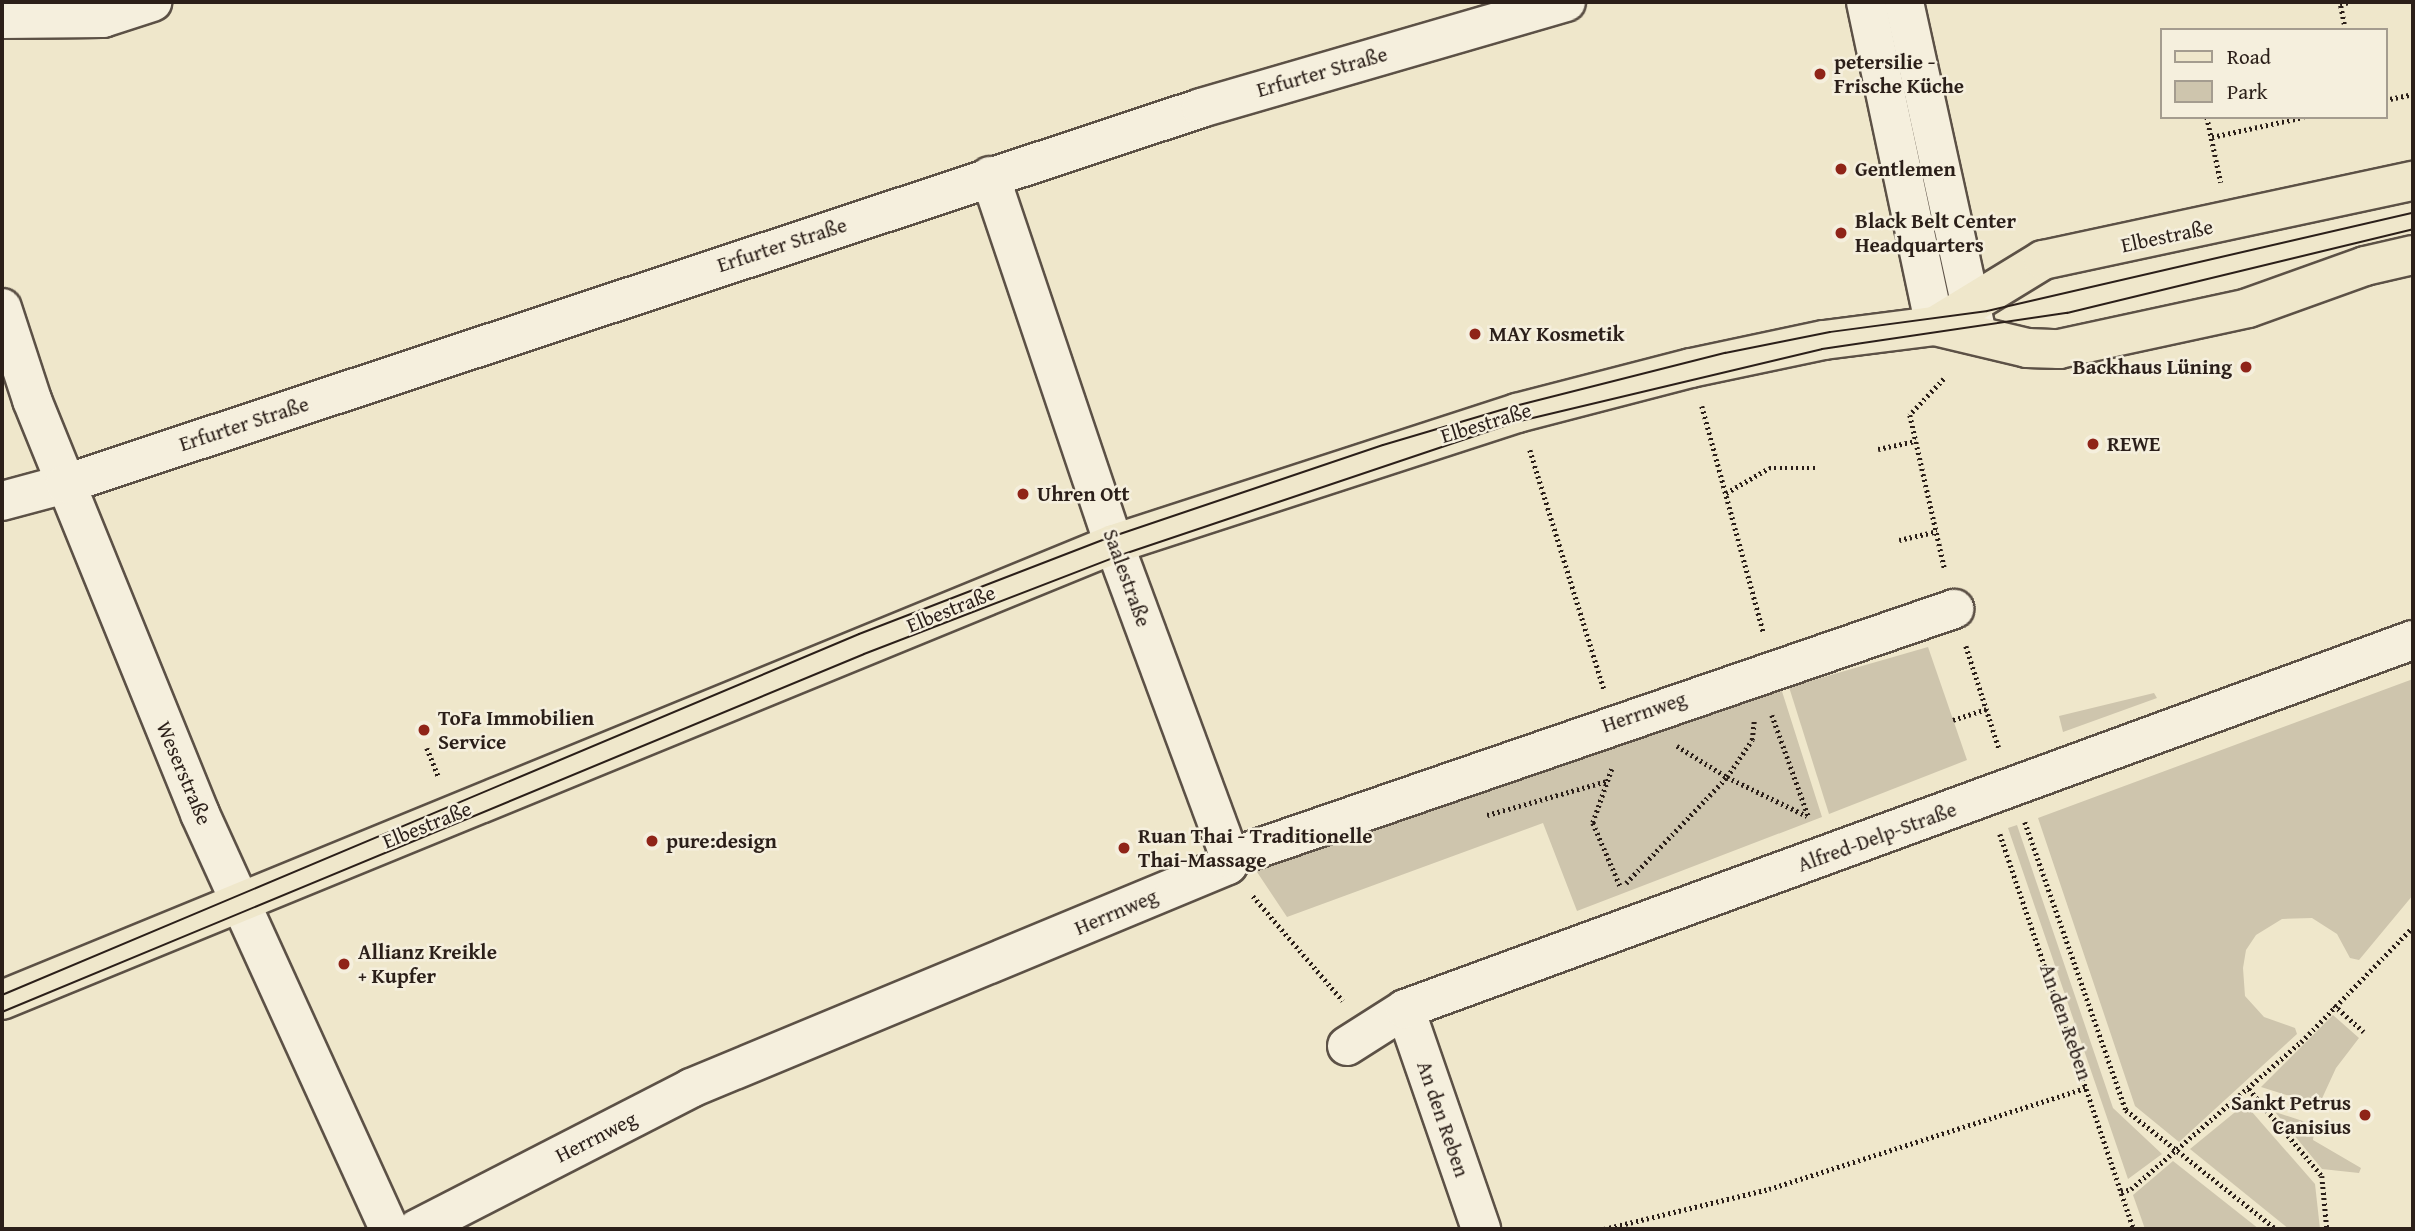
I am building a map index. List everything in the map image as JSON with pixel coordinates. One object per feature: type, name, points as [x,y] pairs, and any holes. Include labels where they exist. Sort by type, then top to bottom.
[{"type":"main road","name":"Elbestraße","points":[[2,1000],[1114,544],[1517,413],[1691,368],[1824,340],[1935,326],[1974,318],[2043,260],[2413,181]]},
{"type":"main road","points":[[1974,318],[2027,348],[2059,349],[2248,308],[2365,266],[2413,255]]},
{"type":"street","points":[[2,19],[103,18],[152,2]]},
{"type":"street","name":"Erfurter Straße","points":[[2,501],[65,484],[1201,108],[1566,2]]},
{"type":"street","points":[[1866,2],[1935,326]]},
{"type":"street","points":[[1904,2],[1974,318]]},
{"type":"street","name":"Saalestraße","points":[[990,176],[1114,544],[1229,862]]},
{"type":"street","name":"Weserstraße","points":[[2,308],[65,484],[200,814],[389,1229]]},
{"type":"street","name":"Herrnweg","points":[[417,1229],[691,1088],[1229,862],[1622,719],[1954,609]]},
{"type":"street","name":"Alfred-Delp-Straße","points":[[1349,1028],[2413,640]]},
{"type":"street","name":"An den Reben","points":[[1405,1009],[1481,1229]]},
{"type":"path","points":[[2344,24],[2340,4],[2350,2]]},
{"type":"path","points":[[2387,100],[2413,94]]},
{"type":"path","points":[[2208,119],[2222,188]]},
{"type":"path","points":[[2212,137],[2295,119]]},
{"type":"path","points":[[1691,368],[1726,493],[1765,671],[1822,856]]},
{"type":"path","points":[[1517,413],[1622,719],[1608,781],[1593,823],[1622,888],[1629,927]]},
{"type":"path","points":[[1878,449],[1916,441]]},
{"type":"path","points":[[1726,493],[1769,468],[1816,468]]},
{"type":"path","points":[[1899,540],[1937,531]]},
{"type":"path","points":[[1622,888],[1667,835],[1727,777],[1752,740],[1765,671]]},
{"type":"path","points":[[1953,720],[1986,709]]},
{"type":"path","points":[[1622,719],[1727,777],[1808,817]]},
{"type":"path","points":[[427,748],[439,777]]},
{"type":"path","points":[[1481,817],[1608,781]]},
{"type":"path","points":[[2025,822],[2126,1110],[2175,1152],[2276,1229]]},
{"type":"path","name":"An den Reben","points":[[1999,829],[2134,1229]]},
{"type":"path","points":[[1229,862],[1349,1028]]},
{"type":"path","points":[[1253,896],[1266,891]]},
{"type":"path","points":[[2121,1192],[2131,1189],[2249,1089],[2413,927]]},
{"type":"path","points":[[2334,1004],[2364,1032]]},
{"type":"path","points":[[1604,1229],[1769,1189],[2088,1087]]},
{"type":"path","points":[[2249,1089],[2322,1175],[2327,1229]]},
{"type":"green space","points":[[1928,647],[1967,760],[1829,814],[1789,687]]},
{"type":"green space","points":[[2413,679],[2413,895],[2359,960],[2350,958],[2337,934],[2312,918],[2282,919],[2256,935],[2246,950],[2243,968],[2245,996],[2264,1017],[2295,1028],[2297,1034],[2179,1142],[2135,1106],[2038,818]]},
{"type":"green space","points":[[1779,682],[1822,817],[1577,911],[1543,823],[1287,917],[1251,863]]},
{"type":"green space","points":[[2154,693],[2157,698],[2063,732],[2059,716]]},
{"type":"green space","points":[[2017,825],[2113,1108],[2162,1154],[2128,1179],[2008,828]]},
{"type":"green space","points":[[2333,1015],[2359,1038],[2336,1068],[2319,1105],[2261,1087]]},
{"type":"green space","points":[[2245,1104],[2315,1184],[2320,1229],[2289,1229],[2190,1149]]},
{"type":"green space","points":[[2275,1112],[2315,1125],[2313,1140],[2361,1168],[2359,1173],[2322,1169]]},
{"type":"green space","points":[[2173,1161],[2259,1229],[2145,1229],[2133,1195]]},
{"type":"tram line","points":[[2,995],[859,634],[1111,537],[1383,445],[1515,406],[1725,353],[1830,332],[1987,311],[2413,213]]},
{"type":"tram line","points":[[2,1012],[864,654],[1118,556],[1520,421],[1822,349],[2067,313],[2413,229]]},
{"type":"place","name":"petersilie - Frische Küche","points":[[1820,74]]},
{"type":"place","name":"Gentlemen","points":[[1841,169]]},
{"type":"place","name":"Black Belt Center Headquarters","points":[[1841,233]]},
{"type":"place","name":"MAY Kosmetik","points":[[1475,334]]},
{"type":"place","name":"Backhaus Lüning","points":[[2246,367]]},
{"type":"place","name":"REWE","points":[[2093,444]]},
{"type":"place","name":"Uhren Ott","points":[[1023,494]]},
{"type":"place","name":"ToFa Immobilien Service","points":[[424,730]]},
{"type":"place","name":"pure:design","points":[[652,841]]},
{"type":"place","name":"Ruan Thai - Traditionelle Thai-Massage","points":[[1124,848]]},
{"type":"place","name":"Allianz Kreikle + Kupfer","points":[[344,964]]},
{"type":"place","name":"Sankt Petrus Canisius","points":[[2365,1115]]}]
